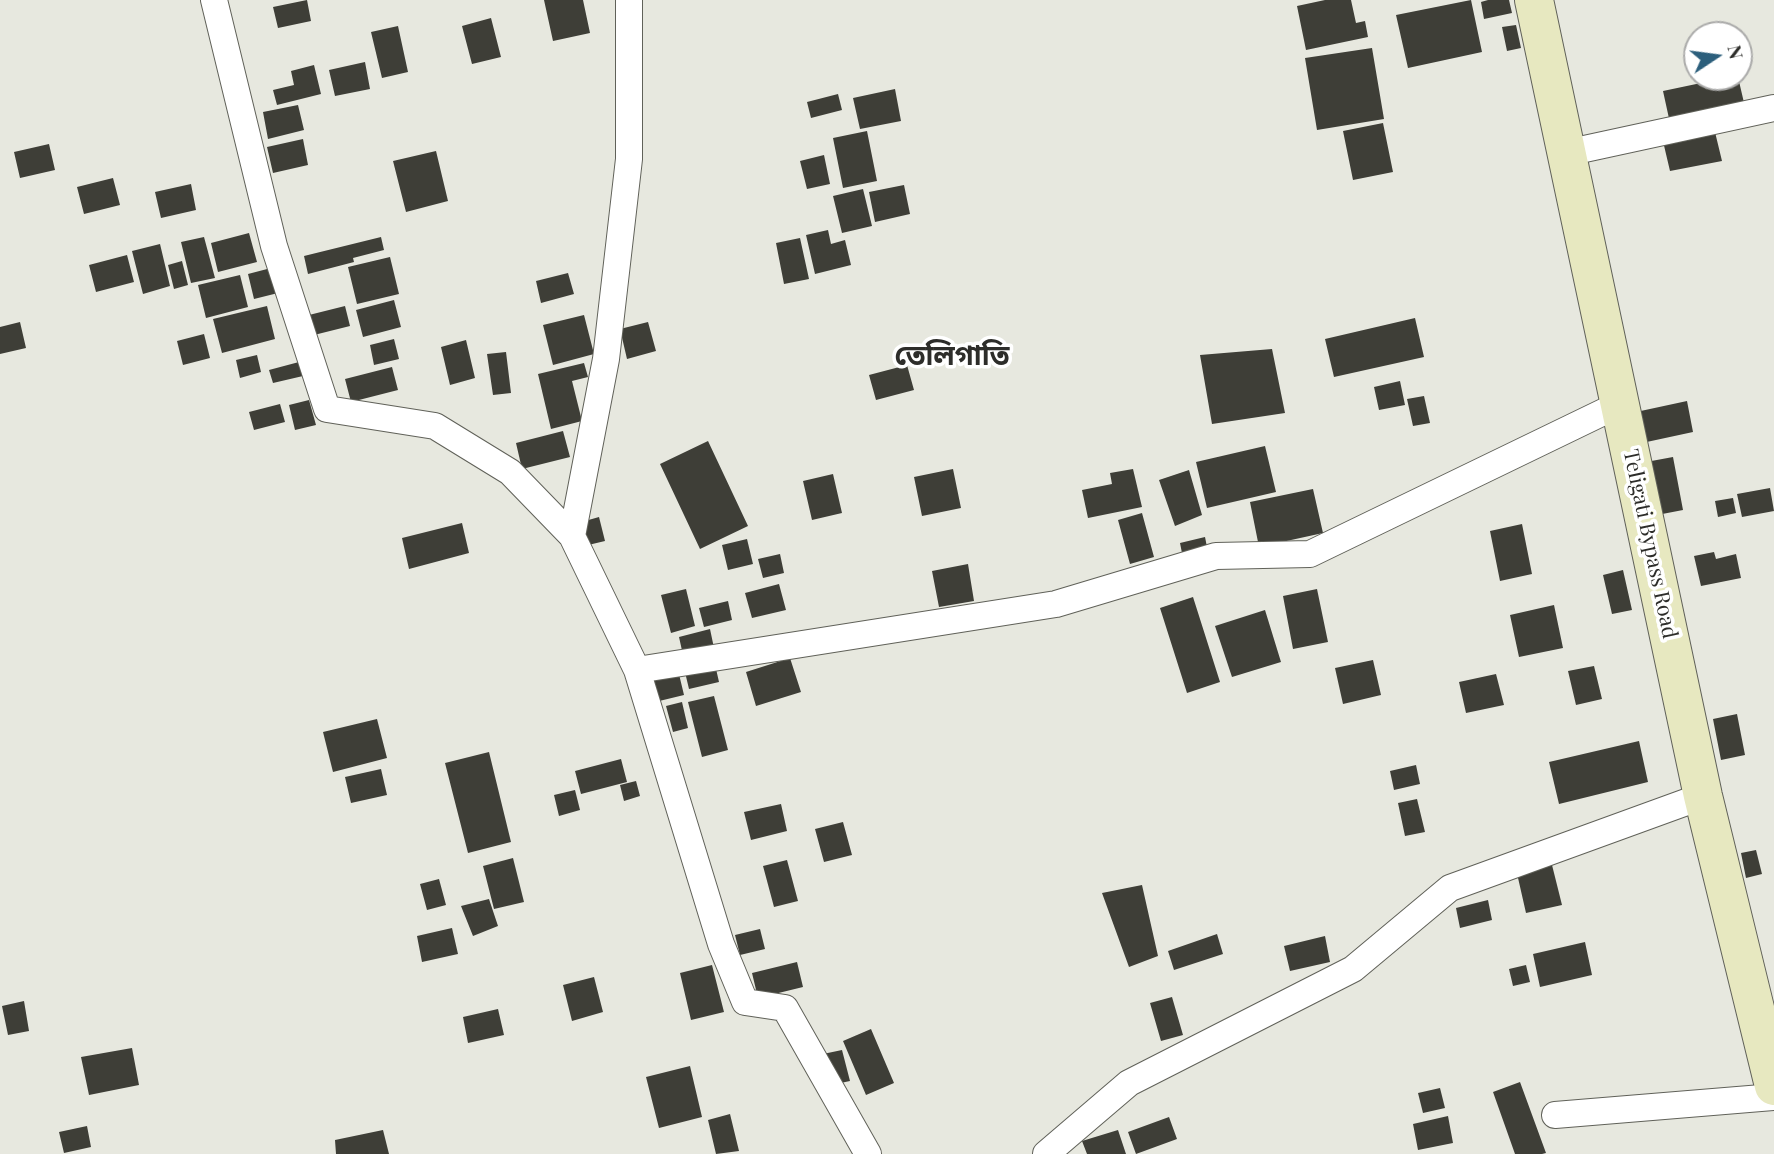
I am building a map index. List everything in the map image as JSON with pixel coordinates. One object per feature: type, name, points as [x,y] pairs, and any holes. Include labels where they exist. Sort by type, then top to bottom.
[{"type":"main road","name":"Teligati Bypass Road","points":[[1534,0],[1703,796],[1774,1086]]},
{"type":"street","points":[[214,0],[275,246],[327,408],[435,426],[510,472],[572,536],[637,670],[721,944],[745,1002],[785,1008],[868,1154]]},
{"type":"street","points":[[572,536],[606,359],[629,159],[629,0]]},
{"type":"street","points":[[1566,153],[1774,108]]},
{"type":"street","points":[[637,670],[1056,604],[1216,556],[1310,554],[1620,404]]},
{"type":"street","points":[[1046,1154],[1129,1083],[1353,969],[1450,888],[1703,796]]},
{"type":"street","points":[[1555,1115],[1774,1097]]},
{"type":"building","points":[[307,0],[311,21],[278,28],[273,7]]},
{"type":"building","points":[[544,0],[583,0],[590,33],[553,41]]},
{"type":"building","points":[[1325,0],[1351,0],[1356,23],[1365,21],[1368,37],[1306,50],[1297,6]]},
{"type":"building","points":[[1471,0],[1482,52],[1408,68],[1396,15]]},
{"type":"building","points":[[1509,0],[1512,13],[1484,19],[1481,2]]},
{"type":"building","points":[[491,18],[501,57],[472,64],[462,26]]},
{"type":"building","points":[[1516,25],[1521,48],[1507,51],[1502,27]]},
{"type":"building","points":[[398,26],[408,72],[382,78],[371,32]]},
{"type":"building","points":[[1372,48],[1384,119],[1317,130],[1305,58]]},
{"type":"building","points":[[365,62],[370,89],[335,96],[329,70]]},
{"type":"building","points":[[314,65],[321,94],[277,105],[273,90],[294,85],[291,71]]},
{"type":"building","points":[[1683,87],[1683,91],[1741,91],[1745,107],[1670,123],[1663,91]]},
{"type":"building","points":[[895,89],[901,121],[860,129],[853,98]]},
{"type":"building","points":[[838,94],[842,110],[811,118],[807,102]]},
{"type":"building","points":[[298,105],[304,130],[268,139],[263,112]]},
{"type":"building","points":[[1383,123],[1393,172],[1353,180],[1343,131]]},
{"type":"building","points":[[867,131],[877,181],[843,188],[833,138]]},
{"type":"building","points":[[1715,132],[1722,161],[1670,171],[1662,137]]},
{"type":"building","points":[[303,139],[308,165],[273,173],[267,147]]},
{"type":"building","points":[[49,144],[55,170],[20,178],[14,152]]},
{"type":"building","points":[[436,151],[448,201],[406,212],[393,161]]},
{"type":"building","points":[[824,155],[830,184],[807,189],[800,161]]},
{"type":"building","points":[[113,178],[120,205],[84,214],[77,187]]},
{"type":"building","points":[[191,184],[196,210],[161,218],[155,192]]},
{"type":"building","points":[[904,185],[910,214],[875,222],[869,192]]},
{"type":"building","points":[[863,189],[872,226],[842,233],[833,196]]},
{"type":"building","points":[[828,230],[831,244],[845,240],[851,265],[815,274],[806,235]]},
{"type":"building","points":[[249,233],[257,262],[218,272],[211,243]]},
{"type":"building","points":[[204,237],[215,278],[191,283],[181,242]]},
{"type":"building","points":[[381,237],[384,250],[353,258],[354,262],[308,274],[304,256]]},
{"type":"building","points":[[800,238],[809,279],[784,284],[776,243]]},
{"type":"building","points":[[160,244],[170,286],[143,294],[132,251]]},
{"type":"building","points":[[127,255],[134,282],[96,292],[89,265]]},
{"type":"building","points":[[390,257],[399,294],[357,304],[348,267]]},
{"type":"building","points":[[182,261],[188,285],[174,289],[168,265]]},
{"type":"building","points":[[271,268],[278,293],[254,299],[248,274]]},
{"type":"building","points":[[568,273],[574,294],[541,303],[536,281]]},
{"type":"building","points":[[240,275],[248,307],[206,318],[198,285]]},
{"type":"building","points":[[394,300],[401,327],[363,337],[356,310]]},
{"type":"building","points":[[267,306],[275,339],[222,353],[213,319]]},
{"type":"building","points":[[345,306],[350,326],[314,335],[309,315]]},
{"type":"building","points":[[584,315],[594,354],[553,365],[543,325]]},
{"type":"building","points":[[1415,318],[1424,357],[1334,377],[1325,339]]},
{"type":"building","points":[[20,322],[26,348],[0,354],[0,327]]},
{"type":"building","points":[[648,322],[656,351],[627,359],[620,329]]},
{"type":"building","points":[[204,334],[210,358],[183,365],[177,341]]},
{"type":"building","points":[[394,339],[399,359],[374,365],[370,345]]},
{"type":"building","points":[[466,340],[475,378],[450,385],[441,347]]},
{"type":"building","points":[[1272,349],[1285,413],[1212,424],[1200,355]]},
{"type":"building","points":[[506,352],[511,393],[493,395],[487,354]]},
{"type":"building","points":[[257,355],[261,372],[240,378],[236,360]]},
{"type":"building","points":[[299,362],[303,376],[273,383],[269,370]]},
{"type":"building","points":[[584,363],[588,377],[572,381],[582,421],[551,429],[538,374]]},
{"type":"building","points":[[907,365],[914,390],[876,400],[869,375]]},
{"type":"building","points":[[392,367],[398,390],[351,402],[345,379]]},
{"type":"building","points":[[1400,381],[1405,405],[1379,410],[1374,387]]},
{"type":"building","points":[[1424,396],[1430,423],[1413,426],[1407,399]]},
{"type":"building","points":[[309,400],[316,425],[295,430],[289,405]]},
{"type":"building","points":[[1687,401],[1693,432],[1642,443],[1636,412]]},
{"type":"building","points":[[280,404],[285,422],[254,430],[249,412]]},
{"type":"building","points":[[563,431],[570,457],[522,469],[516,443]]},
{"type":"building","points":[[708,441],[748,526],[700,549],[660,464]]},
{"type":"building","points":[[1265,446],[1276,492],[1207,508],[1196,462]]},
{"type":"building","points":[[1673,457],[1683,510],[1657,515],[1646,462]]},
{"type":"building","points":[[953,469],[961,508],[922,516],[914,477]]},
{"type":"building","points":[[1133,469],[1142,507],[1088,518],[1082,490],[1112,484],[1110,473]]},
{"type":"building","points":[[1189,470],[1202,515],[1175,526],[1159,480]]},
{"type":"building","points":[[833,474],[842,513],[812,520],[803,481]]},
{"type":"building","points":[[1770,488],[1774,511],[1742,517],[1737,494]]},
{"type":"building","points":[[1313,489],[1323,533],[1259,547],[1250,502]]},
{"type":"building","points":[[1733,498],[1736,513],[1718,517],[1715,501]]},
{"type":"building","points":[[1142,513],[1154,557],[1130,564],[1118,520]]},
{"type":"building","points":[[599,517],[605,541],[584,546],[578,523]]},
{"type":"building","points":[[462,523],[469,553],[409,569],[402,538]]},
{"type":"building","points":[[1522,524],[1532,574],[1500,581],[1490,531]]},
{"type":"building","points":[[1205,537],[1209,557],[1184,563],[1180,543]]},
{"type":"building","points":[[747,539],[753,564],[728,570],[722,545]]},
{"type":"building","points":[[1714,552],[1716,559],[1736,554],[1741,578],[1701,586],[1694,556]]},
{"type":"building","points":[[780,554],[784,573],[763,578],[758,559]]},
{"type":"building","points":[[968,564],[974,601],[939,607],[932,571]]},
{"type":"building","points":[[1623,570],[1632,610],[1612,614],[1603,575]]},
{"type":"building","points":[[779,584],[786,610],[752,618],[745,593]]},
{"type":"building","points":[[686,589],[695,626],[671,633],[661,595]]},
{"type":"building","points":[[1317,589],[1328,642],[1293,649],[1283,596]]},
{"type":"building","points":[[1193,597],[1220,682],[1187,693],[1160,608]]},
{"type":"building","points":[[728,601],[732,620],[704,627],[699,608]]},
{"type":"building","points":[[1554,605],[1563,648],[1519,657],[1510,615]]},
{"type":"building","points":[[1265,610],[1281,662],[1232,677],[1215,626]]},
{"type":"building","points":[[710,629],[714,648],[683,655],[679,637]]},
{"type":"building","points":[[790,658],[801,692],[756,706],[746,672]]},
{"type":"building","points":[[714,660],[719,682],[689,689],[684,668]]},
{"type":"building","points":[[1373,660],[1381,695],[1343,704],[1335,668]]},
{"type":"building","points":[[1594,666],[1602,699],[1576,705],[1568,671]]},
{"type":"building","points":[[678,670],[684,695],[651,703],[645,678]]},
{"type":"building","points":[[1496,674],[1504,705],[1466,713],[1459,682]]},
{"type":"building","points":[[714,696],[728,750],[702,757],[688,702]]},
{"type":"building","points":[[682,702],[688,728],[673,732],[666,706]]},
{"type":"building","points":[[1737,714],[1745,755],[1721,760],[1713,719]]},
{"type":"building","points":[[377,719],[387,758],[333,772],[323,732]]},
{"type":"building","points":[[1639,741],[1648,782],[1559,804],[1549,762]]},
{"type":"building","points":[[489,752],[511,842],[468,853],[445,763]]},
{"type":"building","points":[[621,759],[627,782],[581,794],[575,771]]},
{"type":"building","points":[[1416,765],[1420,784],[1394,790],[1390,771]]},
{"type":"building","points":[[381,769],[387,795],[351,803],[345,777]]},
{"type":"building","points":[[636,781],[640,796],[624,801],[620,785]]},
{"type":"building","points":[[575,790],[580,810],[559,816],[554,795]]},
{"type":"building","points":[[1417,799],[1425,832],[1405,836],[1398,803]]},
{"type":"building","points":[[781,804],[787,831],[751,840],[744,812]]},
{"type":"building","points":[[843,822],[852,855],[824,862],[815,829]]},
{"type":"building","points":[[1756,850],[1762,874],[1746,878],[1741,853]]},
{"type":"building","points":[[513,858],[524,902],[494,909],[483,866]]},
{"type":"building","points":[[787,860],[798,901],[774,907],[763,866]]},
{"type":"building","points":[[1551,861],[1562,905],[1526,913],[1516,869]]},
{"type":"building","points":[[439,879],[446,905],[427,910],[420,884]]},
{"type":"building","points":[[1142,885],[1158,956],[1129,967],[1102,893]]},
{"type":"building","points":[[489,899],[498,926],[473,936],[461,906]]},
{"type":"building","points":[[1488,900],[1492,920],[1460,928],[1456,908]]},
{"type":"building","points":[[452,928],[458,954],[422,962],[417,936]]},
{"type":"building","points":[[760,929],[765,949],[740,955],[735,935]]},
{"type":"building","points":[[1217,934],[1223,954],[1174,970],[1168,951]]},
{"type":"building","points":[[1325,936],[1330,962],[1290,971],[1284,946]]},
{"type":"building","points":[[1585,942],[1592,975],[1540,987],[1533,954]]},
{"type":"building","points":[[797,962],[803,987],[758,998],[752,973]]},
{"type":"building","points":[[712,965],[724,1012],[691,1020],[680,973]]},
{"type":"building","points":[[1526,965],[1530,982],[1513,986],[1509,969]]},
{"type":"building","points":[[594,977],[603,1012],[572,1021],[563,985]]},
{"type":"building","points":[[1172,997],[1183,1035],[1161,1041],[1150,1003]]},
{"type":"building","points":[[24,1001],[29,1031],[8,1035],[2,1006]]},
{"type":"building","points":[[498,1009],[504,1035],[468,1043],[463,1017]]},
{"type":"building","points":[[871,1029],[894,1083],[866,1095],[843,1041]]},
{"type":"building","points":[[132,1048],[139,1085],[89,1095],[81,1057]]},
{"type":"building","points":[[842,1050],[850,1081],[831,1085],[823,1054]]},
{"type":"building","points":[[690,1066],[702,1117],[659,1128],[646,1077]]},
{"type":"building","points":[[1520,1082],[1546,1153],[1515,1154],[1493,1092]]},
{"type":"building","points":[[1440,1088],[1445,1108],[1423,1113],[1418,1093]]},
{"type":"building","points":[[730,1114],[739,1151],[716,1154],[708,1120]]},
{"type":"building","points":[[1448,1116],[1453,1143],[1418,1150],[1413,1124]]},
{"type":"building","points":[[1169,1117],[1177,1139],[1136,1154],[1128,1132]]},
{"type":"building","points":[[87,1126],[91,1147],[64,1153],[59,1132]]},
{"type":"building","points":[[383,1130],[389,1154],[336,1154],[335,1140]]},
{"type":"building","points":[[1118,1130],[1126,1154],[1087,1154],[1082,1141]]},
{"type":"district","name":"তেলিগাতি","points":[[952,356]]}]
